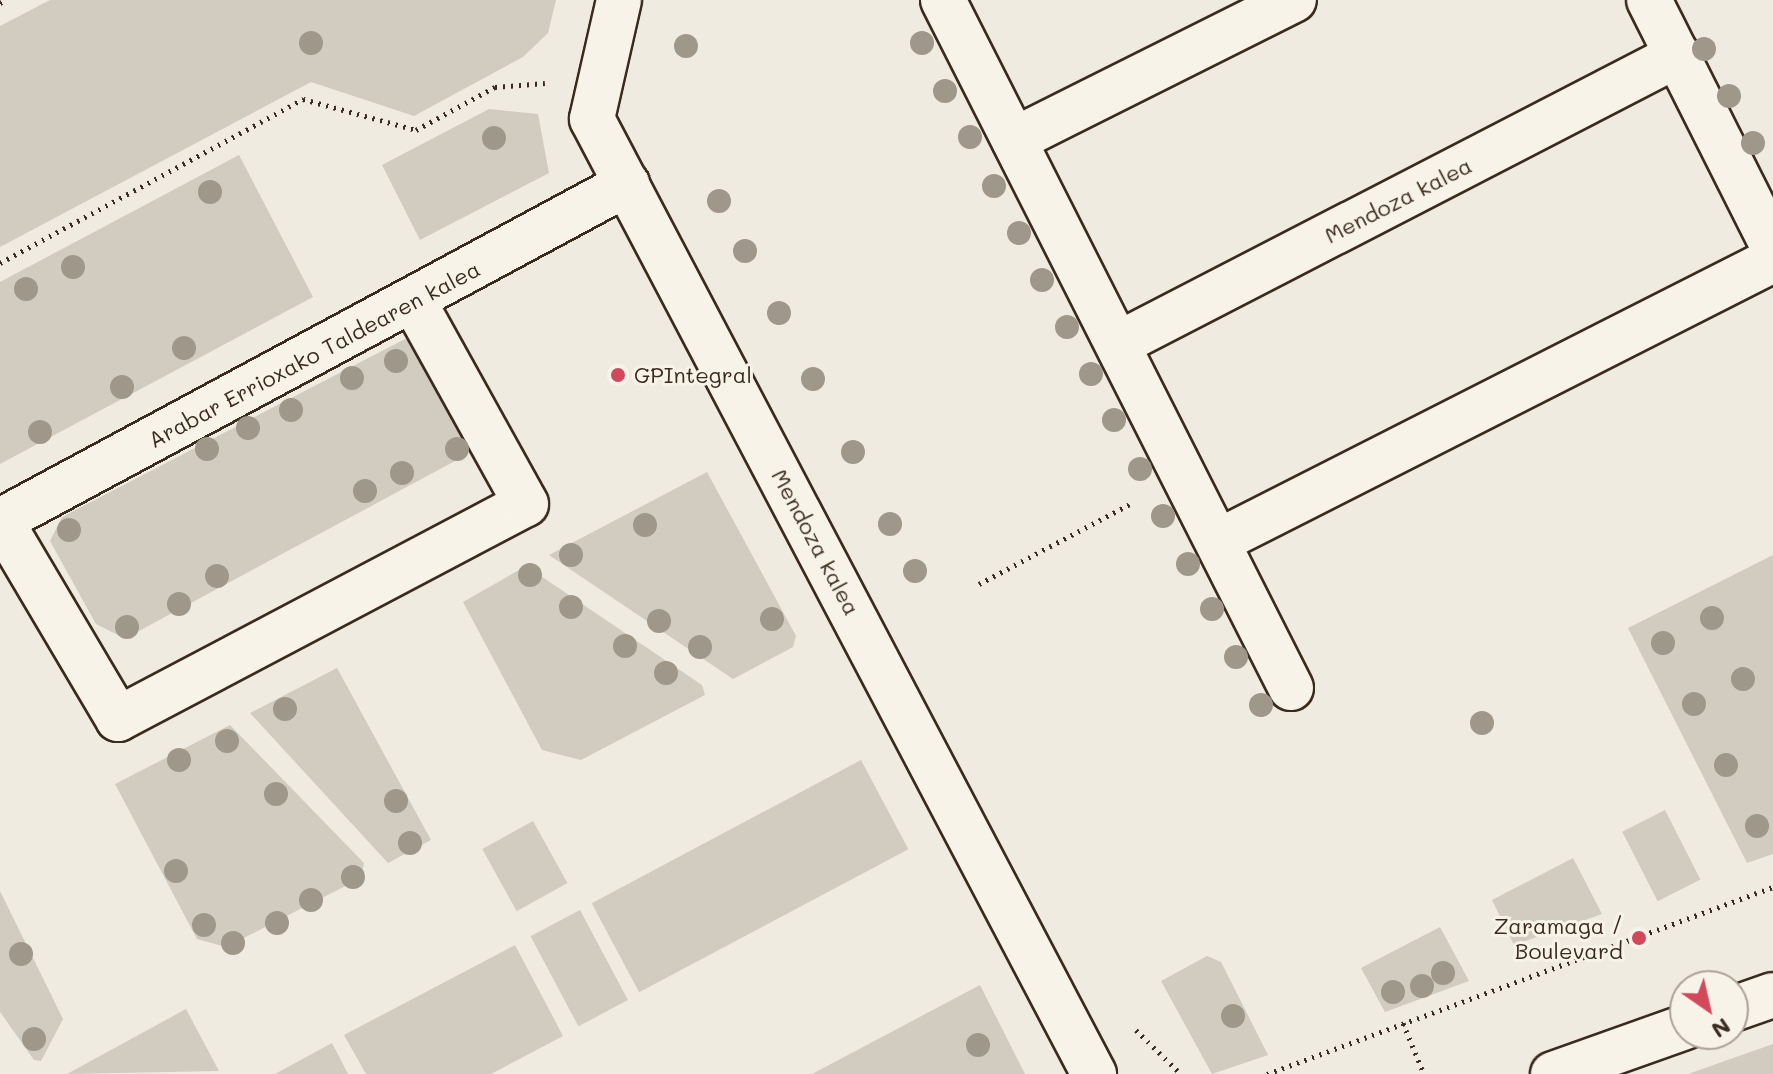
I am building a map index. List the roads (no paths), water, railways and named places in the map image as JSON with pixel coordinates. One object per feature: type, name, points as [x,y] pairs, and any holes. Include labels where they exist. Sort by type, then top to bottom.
[{"type":"street","name":"Mendoza kalea","points":[[619,0],[592,119],[1094,1074]]},
{"type":"street","points":[[943,0],[1291,688]]},
{"type":"street","points":[[1014,140],[1294,0]]},
{"type":"street","points":[[1649,0],[1773,247]]},
{"type":"street","name":"Mendoza kalea","points":[[1118,344],[1678,55]]},
{"type":"street","name":"Arabar Errioxako Taldearen kalea","points":[[1,521],[414,302],[627,184]]},
{"type":"street","points":[[1219,541],[1773,260]]},
{"type":"street","points":[[1,521],[118,719],[526,504],[414,302]]},
{"type":"street","points":[[1749,1003],[1773,995]]},
{"type":"street","points":[[1553,1074],[1669,1033]]},
{"type":"place","name":"GPIntegral","points":[[618,375]]},
{"type":"place","name":"Zaramaga / Boulevard","points":[[1639,938]]}]
